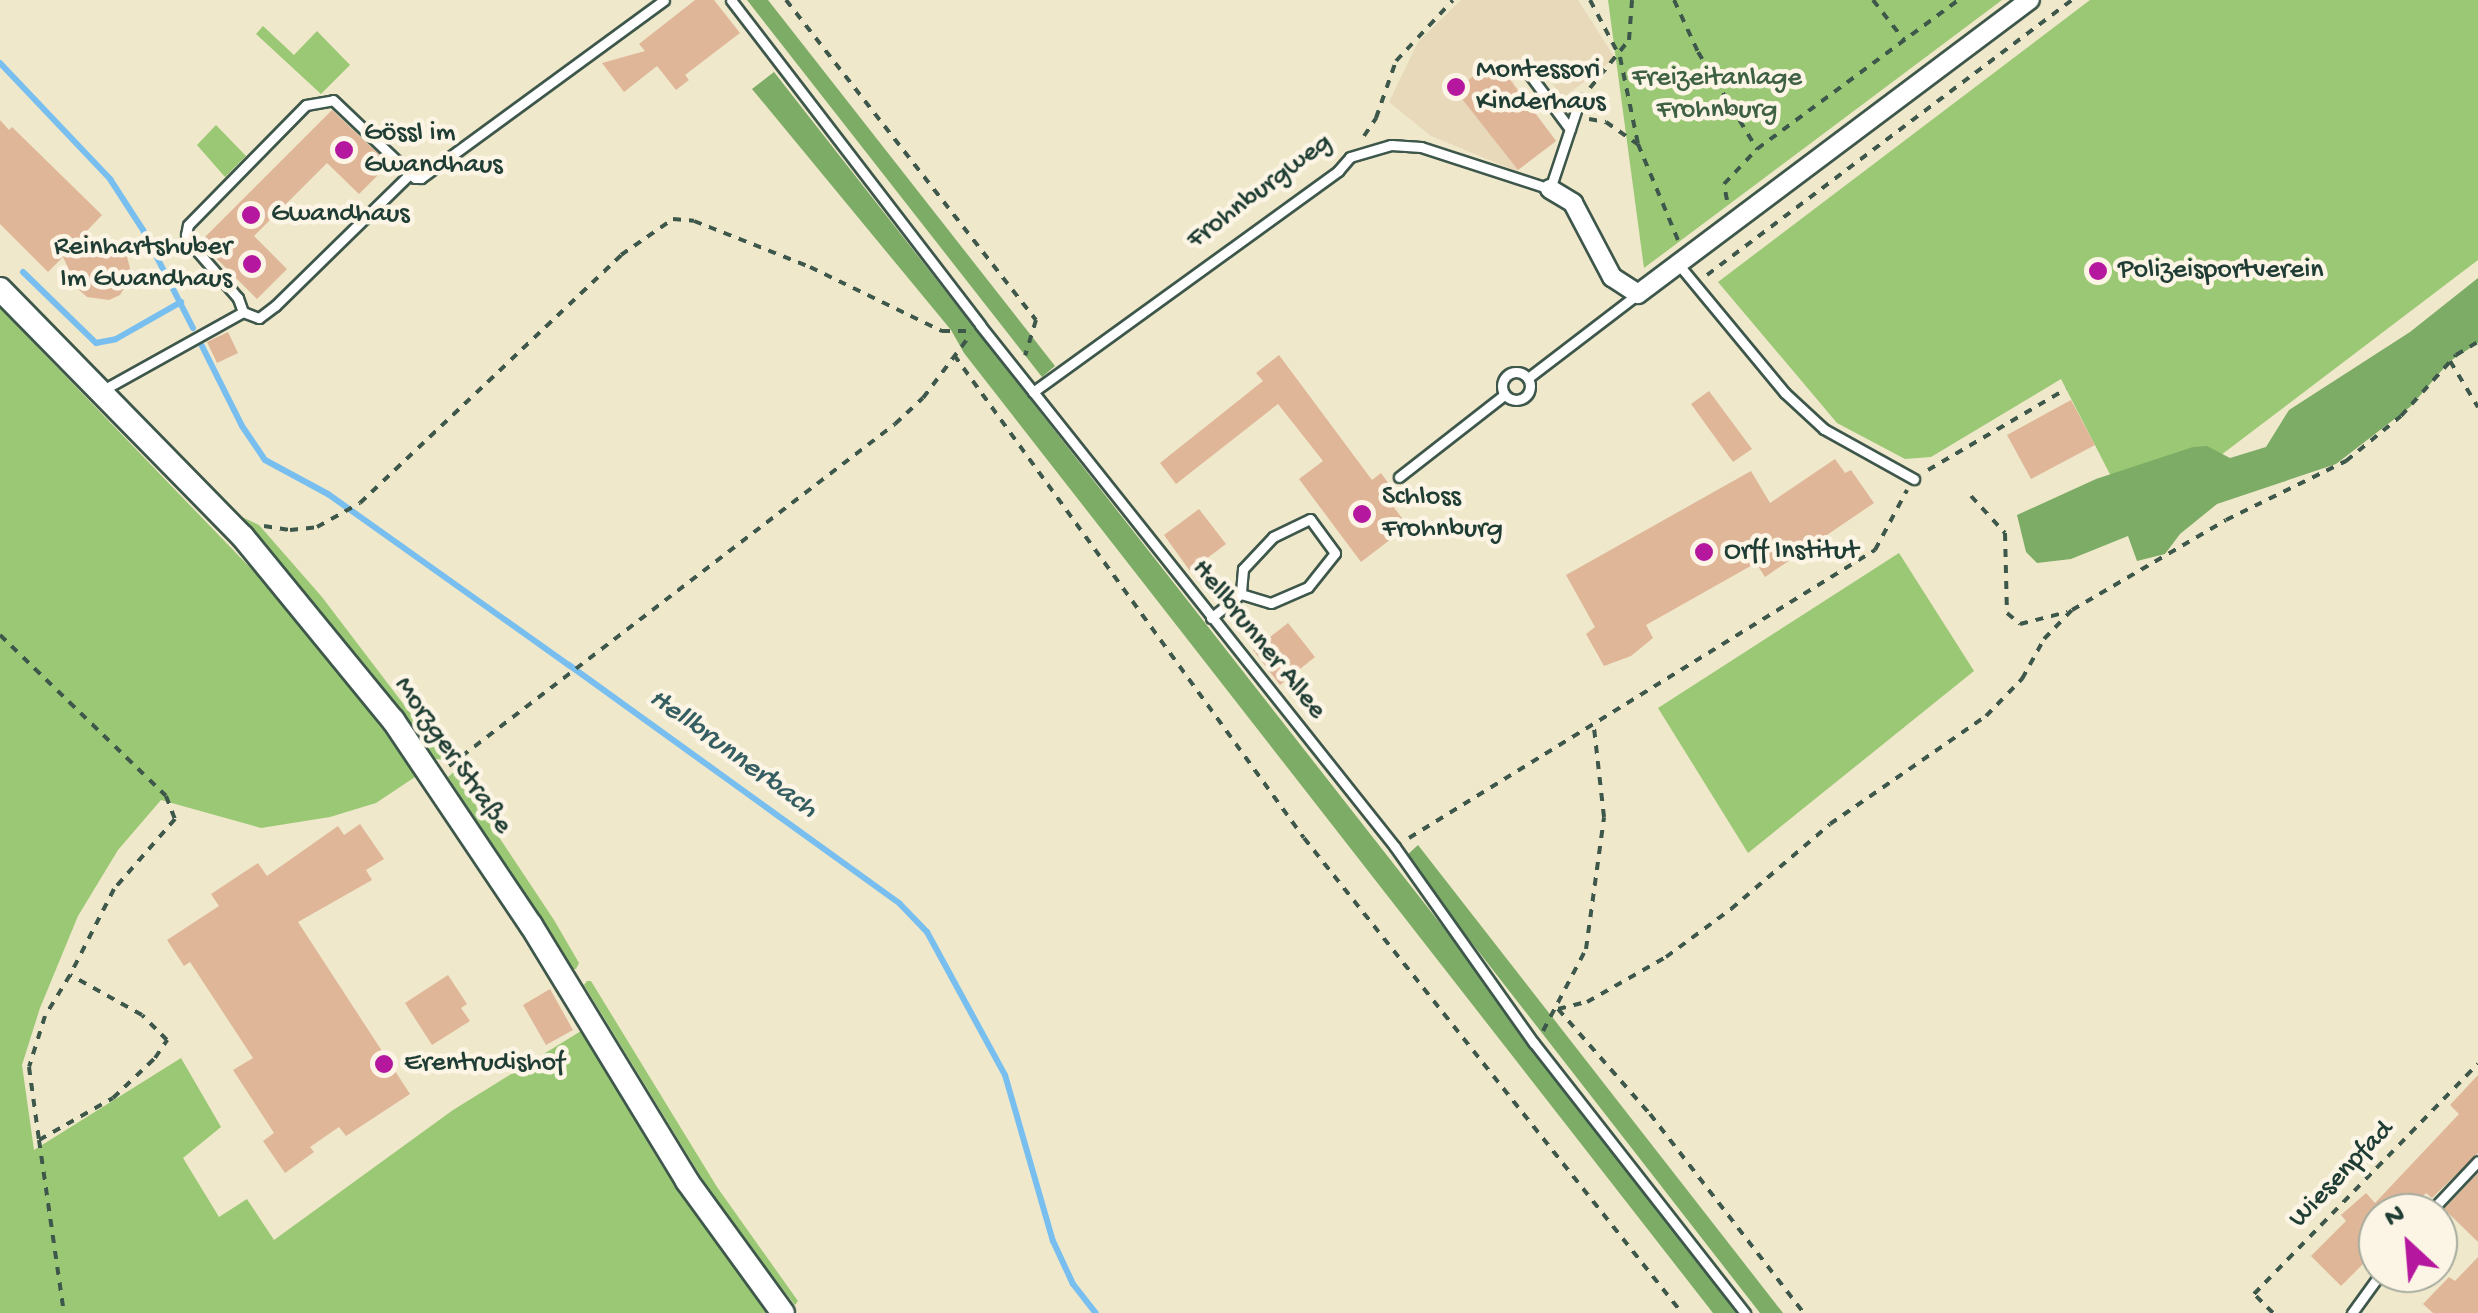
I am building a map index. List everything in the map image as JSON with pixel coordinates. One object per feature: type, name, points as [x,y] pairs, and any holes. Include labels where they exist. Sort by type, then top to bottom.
[{"type":"street","points":[[1638,294],[2030,0]]},
{"type":"street","name":"Frohnburgweg","points":[[1550,189],[1574,203],[1612,278],[1638,294]]},
{"type":"street","name":"Morzger Straße","points":[[0,289],[103,390],[278,577],[434,779],[532,925],[687,1181],[783,1313]]},
{"type":"lane","points":[[243,312],[238,298],[186,235],[188,225],[306,104],[332,100],[418,179],[434,172],[664,0]]},
{"type":"lane","name":"Hellbrunner Allee","points":[[731,0],[980,325],[1395,847],[1534,1043],[1746,1313]]},
{"type":"lane","points":[[1530,75],[1571,130]]},
{"type":"lane","points":[[1550,189],[1580,99]]},
{"type":"lane","name":"Frohnburgweg","points":[[1034,392],[1338,171],[1350,157],[1391,145],[1422,147],[1550,189]]},
{"type":"lane","points":[[103,390],[243,312],[259,318],[410,174]]},
{"type":"lane","points":[[1684,261],[1696,284],[1785,393],[1824,429],[1914,479]]},
{"type":"lane","points":[[1528,378],[1638,294]]},
{"type":"lane","points":[[1518,372],[1528,378],[1531,388],[1525,398],[1514,401],[1504,395],[1502,384],[1507,374],[1518,372]]},
{"type":"lane","points":[[1399,476],[1504,395]]},
{"type":"lane","points":[[1211,618],[1241,594],[1244,569],[1273,537],[1310,519],[1335,553],[1308,587],[1272,604],[1241,594]]},
{"type":"lane","points":[[2448,1193],[2478,1161]]},
{"type":"path","points":[[786,0],[1036,320],[1019,374]]},
{"type":"path","points":[[1350,157],[1376,118],[1396,61],[1453,0]]},
{"type":"path","points":[[1590,0],[1620,56],[1638,144],[1684,261]]},
{"type":"path","points":[[1580,99],[1620,56],[1629,40],[1632,0]]},
{"type":"path","points":[[1674,0],[1698,52],[1757,149]]},
{"type":"path","points":[[1872,0],[1904,40]]},
{"type":"path","points":[[1732,223],[1724,184],[1757,149],[1958,0]]},
{"type":"path","points":[[1696,284],[2072,0]]},
{"type":"path","points":[[1572,116],[1606,122],[1638,144]]},
{"type":"path","points":[[264,526],[302,530],[344,514],[360,502],[621,254],[673,219],[694,221],[810,268],[942,331],[963,333],[980,325]]},
{"type":"path","points":[[434,779],[895,424],[922,398],[980,325]]},
{"type":"path","points":[[1971,496],[2005,534],[2007,614],[2020,624],[2045,621],[2072,610],[2226,520],[2346,460],[2401,416],[2450,362],[2478,342]]},
{"type":"path","points":[[954,354],[1304,838],[1682,1313]]},
{"type":"path","points":[[2450,362],[2478,407]]},
{"type":"path","points":[[1395,847],[1594,728],[1875,550],[1914,479],[2066,388]]},
{"type":"path","points":[[1558,1009],[1587,1002],[1666,957],[1731,909],[1830,824],[1986,716],[2022,678],[2044,639],[2072,610]]},
{"type":"path","points":[[0,635],[166,796],[175,819],[114,890],[34,1040],[29,1068],[64,1313]]},
{"type":"path","points":[[1534,1043],[1558,1009],[1586,949],[1604,817],[1594,728]]},
{"type":"path","points":[[39,1140],[114,1098],[155,1058],[166,1040],[142,1014],[70,974]]},
{"type":"path","points":[[1558,1009],[1650,1114],[1804,1313]]},
{"type":"path","name":"Wiesenpfad","points":[[2273,1313],[2254,1294],[2478,1064]]},
{"type":"shaded area","name":"Montessori Kinderhaus","points":[[1461,0],[1578,0],[1615,58],[1563,98],[1538,64],[1513,82],[1556,141],[1516,171],[1431,136],[1389,102],[1418,42]]},
{"type":"green space","points":[[747,0],[768,0],[1055,366],[1042,377]]},
{"type":"green space","name":"Freizeitanlage Frohnburg","points":[[1608,0],[2002,0],[1644,268]]},
{"type":"green space","name":"Polizeisportverein","points":[[2090,0],[2478,0],[2478,260],[2134,521],[2061,379],[1931,457],[1905,459],[1837,423],[1718,282]]},
{"type":"green space","points":[[263,26],[294,55],[317,31],[350,65],[321,94],[256,34]]},
{"type":"green space","points":[[774,72],[1745,1313],[1713,1313],[964,353],[951,330],[752,89]]},
{"type":"green space","points":[[216,125],[246,156],[225,177],[197,145]]},
{"type":"green space","points":[[2478,278],[2478,343],[2450,361],[2410,407],[2336,464],[2217,504],[2180,534],[2165,554],[2137,561],[2128,536],[2071,559],[2037,563],[2026,552],[2017,515],[2096,479],[2193,447],[2207,446],[2230,458],[2266,447],[2289,410],[2410,332]]},
{"type":"green space","points":[[0,308],[286,605],[418,775],[376,803],[330,817],[261,828],[161,800],[118,850],[78,916],[40,1008],[22,1065],[34,1150],[181,1058],[221,1127],[183,1158],[219,1217],[247,1199],[274,1240],[453,1110],[581,1031],[662,1166],[767,1313],[0,1313]]},
{"type":"green space","points":[[242,517],[259,525],[322,597],[446,760],[435,759],[372,673]]},
{"type":"green space","points":[[1899,553],[1974,671],[1748,853],[1658,708]]},
{"type":"green space","points":[[455,771],[554,920],[579,963],[576,969],[572,969],[448,777]]},
{"type":"green space","points":[[1418,845],[1783,1313],[1760,1313],[1405,857]]},
{"type":"green space","points":[[591,981],[717,1187],[798,1301],[795,1305],[723,1213],[584,985]]},
{"type":"building","points":[[695,0],[714,0],[740,33],[685,75],[689,80],[676,90],[657,66],[624,92],[602,63],[645,51],[639,44]]},
{"type":"building","points":[[1495,60],[1556,141],[1518,170],[1455,90]]},
{"type":"building","name":"Gwandhaus","points":[[332,110],[389,164],[359,194],[327,163],[254,236],[287,269],[257,299],[200,242]]},
{"type":"building","points":[[0,120],[9,130],[12,127],[102,215],[84,234],[118,245],[126,253],[132,276],[120,295],[109,300],[87,297],[78,289],[63,257],[48,272],[0,224]]},
{"type":"building","points":[[228,332],[238,353],[217,363],[207,342]]},
{"type":"building","points":[[1279,355],[1372,480],[1381,473],[1397,495],[1389,501],[1408,526],[1361,562],[1299,479],[1323,461],[1278,404],[1176,484],[1160,463],[1263,381],[1256,373]]},
{"type":"building","points":[[1709,391],[1752,449],[1733,462],[1691,404]]},
{"type":"building","points":[[2071,400],[2095,445],[2031,479],[2007,435]]},
{"type":"building","name":"Orff Institut","points":[[1835,459],[1845,473],[1851,470],[1874,503],[1765,577],[1756,563],[1646,625],[1653,638],[1631,656],[1604,666],[1586,634],[1595,627],[1566,575],[1751,471],[1770,503]]},
{"type":"building","points":[[1199,509],[1226,544],[1190,571],[1164,535]]},
{"type":"building","points":[[1288,623],[1315,657],[1280,685],[1253,650]]},
{"type":"building","points":[[360,824],[384,859],[366,870],[372,880],[298,922],[410,1094],[346,1136],[339,1127],[310,1147],[314,1152],[285,1173],[263,1141],[274,1133],[233,1070],[253,1058],[190,962],[184,966],[167,940],[219,906],[211,894],[258,863],[267,876],[338,826],[344,835]]},
{"type":"building","points":[[448,975],[467,1004],[461,1008],[470,1021],[432,1045],[405,1003]]},
{"type":"building","points":[[550,989],[573,1030],[546,1045],[523,1005]]},
{"type":"building","points":[[2478,1075],[2478,1153],[2437,1193],[2384,1193],[2459,1114],[2450,1105]]},
{"type":"building","points":[[2478,1173],[2478,1242],[2458,1223],[2458,1194]]},
{"type":"building","points":[[2358,1200],[2358,1269],[2341,1286],[2311,1256],[2346,1221],[2341,1215]]},
{"type":"building","points":[[2478,1257],[2478,1313],[2433,1313],[2423,1304],[2434,1293],[2458,1293],[2458,1278]]},
{"type":"waterway","name":"Hellbrunnerbach","points":[[0,63],[110,179],[143,230],[193,328]]},
{"type":"waterway","points":[[23,272],[96,343],[116,339],[181,302]]},
{"type":"waterway","name":"Hellbrunnerbach","points":[[202,346],[242,426],[265,460],[328,494],[569,665],[900,904],[927,932],[1005,1075],[1053,1241],[1073,1284],[1096,1313]]},
{"type":"place","name":"Montessori Kinderhaus","points":[[1456,87]]},
{"type":"place","name":"Gössl im Gwandhaus","points":[[344,150]]},
{"type":"place","name":"Gwandhaus","points":[[251,215]]},
{"type":"place","name":"Reinhartshuber Im Gwandhaus","points":[[252,264]]},
{"type":"place","name":"Polizeisportverein","points":[[2098,271]]},
{"type":"place","name":"Schloss Frohnburg","points":[[1362,514]]},
{"type":"place","name":"Orff Institut","points":[[1704,552]]},
{"type":"place","name":"Erentrudishof","points":[[384,1064]]}]
